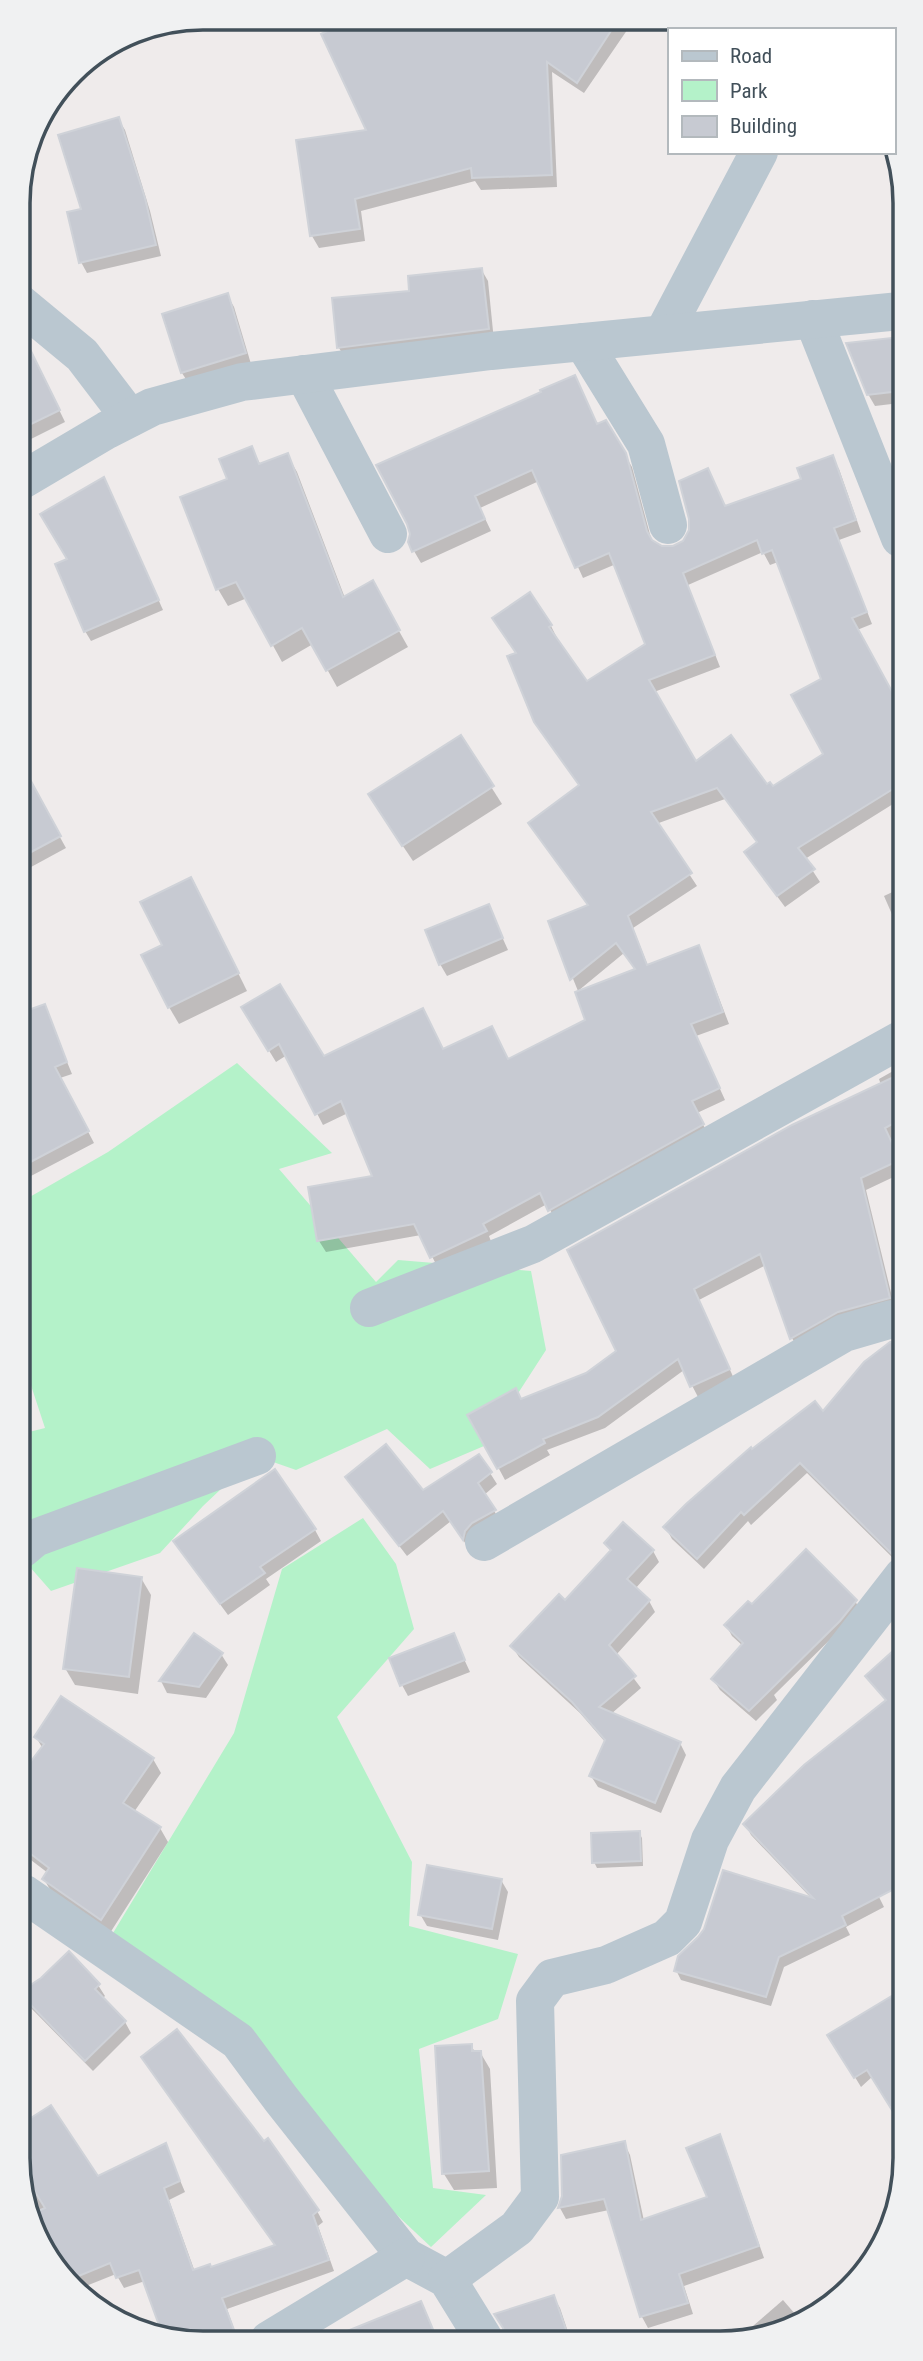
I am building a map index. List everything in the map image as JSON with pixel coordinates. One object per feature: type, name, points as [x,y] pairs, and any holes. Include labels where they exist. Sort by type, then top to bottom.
[{"type":"street","points":[[663,334],[758,154]]},
{"type":"street","points":[[30,312],[82,355],[130,418]]},
{"type":"street","points":[[30,476],[152,407],[243,382],[583,342],[893,312]]},
{"type":"street","points":[[813,319],[893,520]]},
{"type":"street","points":[[583,342],[646,444],[668,525]]},
{"type":"street","points":[[304,374],[388,534]]},
{"type":"street","points":[[369,1308],[533,1244],[893,1045]]},
{"type":"street","points":[[484,1542],[844,1334],[893,1319]]},
{"type":"street","points":[[30,1542],[35,1538],[257,1456]]},
{"type":"street","points":[[447,2279],[517,2228],[540,2197],[535,2001],[552,1979],[606,1965],[643,1949],[667,1938],[683,1922],[710,1840],[737,1788],[893,1589]]},
{"type":"street","points":[[30,1897],[238,2041],[406,2257],[447,2279],[479,2331]]},
{"type":"street","points":[[284,2331],[406,2257]]},
{"type":"green space","points":[[237,1063],[332,1153],[279,1169],[376,1282],[398,1260],[531,1271],[546,1350],[484,1446],[430,1469],[387,1429],[296,1470],[256,1456],[203,1506],[160,1553],[51,1591],[30,1567],[30,1432],[45,1428],[30,1382],[30,1197],[108,1152]]},
{"type":"green space","points":[[363,1518],[396,1564],[414,1629],[337,1717],[412,1862],[409,1926],[518,1954],[498,2019],[419,2049],[433,2188],[486,2195],[431,2247],[107,1943],[234,1733],[282,1569]]},
{"type":"building","points":[[329,30],[611,30],[577,83],[547,62],[552,175],[472,178],[471,168],[355,199],[360,229],[310,236],[296,140],[366,130],[321,34]]},
{"type":"building","points":[[119,117],[145,198],[156,245],[79,263],[67,212],[81,209],[58,135]]},
{"type":"building","points":[[482,268],[489,329],[337,348],[332,298],[409,291],[408,276]]},
{"type":"building","points":[[228,293],[246,353],[181,373],[162,314]]},
{"type":"building","points":[[893,338],[893,392],[867,395],[846,343]]},
{"type":"building","points":[[30,349],[60,410],[30,425]]},
{"type":"building","points":[[575,375],[597,424],[606,420],[626,453],[647,531],[652,540],[662,546],[673,546],[683,541],[689,530],[689,519],[679,481],[708,468],[725,506],[801,479],[797,468],[833,455],[856,520],[834,528],[867,612],[852,618],[893,693],[893,789],[798,848],[815,869],[777,896],[744,852],[757,842],[717,788],[651,812],[692,873],[628,916],[647,965],[699,945],[723,1012],[691,1024],[720,1088],[692,1101],[704,1124],[548,1211],[540,1193],[483,1224],[487,1231],[430,1258],[414,1224],[317,1241],[308,1187],[372,1176],[341,1101],[315,1115],[279,1044],[268,1051],[241,1007],[280,984],[324,1056],[423,1008],[443,1049],[492,1026],[508,1059],[585,1020],[575,992],[635,969],[616,943],[570,980],[548,921],[588,905],[528,823],[579,785],[534,722],[507,656],[516,653],[492,618],[530,592],[552,625],[549,627],[587,681],[645,644],[609,553],[575,568],[532,470],[475,496],[485,519],[412,552],[408,542],[410,534],[407,524],[376,465],[541,392],[540,390]],"holes":[[[757,540],[762,554],[772,550],[821,679],[791,695],[823,754],[773,786],[770,782],[767,784],[731,735],[696,761],[649,680],[715,655],[683,573]]]},
{"type":"building","points":[[252,446],[259,464],[288,453],[343,597],[373,580],[400,630],[326,671],[302,628],[271,646],[236,582],[216,590],[180,497],[227,479],[219,459]]},
{"type":"building","points":[[104,477],[159,600],[84,632],[55,564],[67,559],[40,514]]},
{"type":"building","points":[[461,735],[494,786],[402,846],[368,794]]},
{"type":"building","points":[[30,779],[61,836],[30,853]]},
{"type":"building","points":[[191,877],[239,973],[168,1008],[141,955],[162,945],[140,902]]},
{"type":"building","points":[[489,904],[503,938],[439,965],[425,930]]},
{"type":"building","points":[[45,1004],[67,1062],[55,1067],[89,1131],[30,1162],[30,1009]]},
{"type":"building","points":[[893,1077],[893,1124],[885,1128],[893,1145],[893,1163],[861,1178],[890,1298],[838,1312],[790,1339],[760,1254],[694,1289],[730,1369],[690,1387],[678,1359],[598,1417],[543,1439],[545,1443],[497,1469],[467,1415],[516,1388],[521,1399],[586,1373],[616,1351],[567,1250],[792,1125]]},
{"type":"building","points":[[893,1342],[893,1555],[800,1463],[744,1515],[741,1512],[697,1559],[663,1527],[751,1447],[752,1449],[815,1401],[823,1411],[864,1362]]},
{"type":"building","points":[[386,1444],[423,1490],[479,1454],[492,1472],[478,1483],[496,1510],[472,1523],[465,1531],[463,1540],[443,1511],[399,1546],[345,1477]]},
{"type":"building","points":[[275,1469],[316,1529],[260,1567],[265,1573],[220,1604],[173,1541]]},
{"type":"building","points":[[623,1522],[654,1550],[627,1579],[650,1600],[609,1645],[636,1676],[599,1707],[681,1742],[655,1803],[589,1776],[605,1740],[572,1702],[510,1646],[559,1594],[565,1600],[611,1550],[604,1543]]},
{"type":"building","points":[[806,1549],[857,1600],[840,1621],[749,1711],[711,1679],[743,1643],[724,1625],[748,1601],[752,1604]]},
{"type":"building","points":[[77,1568],[142,1577],[129,1677],[63,1669]]},
{"type":"building","points":[[194,1633],[223,1653],[199,1687],[159,1681]]},
{"type":"building","points":[[454,1633],[465,1660],[400,1686],[389,1658]]},
{"type":"building","points":[[893,1651],[893,1890],[842,1916],[846,1925],[779,1957],[766,1997],[674,1971],[678,1956],[704,1929],[723,1870],[813,1898],[743,1824],[804,1765],[886,1700],[865,1676]]},
{"type":"building","points":[[61,1696],[154,1758],[123,1803],[161,1827],[101,1920],[42,1879],[49,1868],[30,1853],[30,1762],[44,1744],[34,1737]]},
{"type":"building","points":[[640,1831],[641,1861],[592,1863],[591,1833]]},
{"type":"building","points":[[427,1865],[502,1879],[492,1929],[418,1915]]},
{"type":"building","points":[[69,1951],[100,1984],[95,1989],[126,2021],[85,2061],[30,2004],[30,1985]]},
{"type":"building","points":[[893,1995],[893,2112],[867,2070],[854,2078],[827,2035]]},
{"type":"building","points":[[177,2029],[264,2141],[268,2138],[319,2210],[313,2215],[329,2260],[222,2298],[234,2330],[231,2331],[191,2331],[159,2325],[139,2270],[116,2278],[110,2263],[77,2276],[59,2254],[43,2225],[38,2211],[45,2208],[31,2181],[30,2118],[51,2105],[98,2176],[166,2143],[180,2181],[164,2188],[193,2270],[210,2264],[211,2267],[275,2245],[141,2057]]},
{"type":"building","points":[[472,2044],[472,2051],[481,2051],[489,2171],[442,2174],[435,2046]]},
{"type":"building","points":[[720,2134],[759,2246],[679,2274],[688,2303],[640,2317],[604,2199],[558,2208],[562,2196],[561,2155],[625,2141],[641,2220],[707,2197],[686,2148]]},
{"type":"building","points":[[554,2295],[567,2331],[504,2331],[494,2314]]},
{"type":"building","points":[[421,2301],[434,2331],[347,2331]]}]
